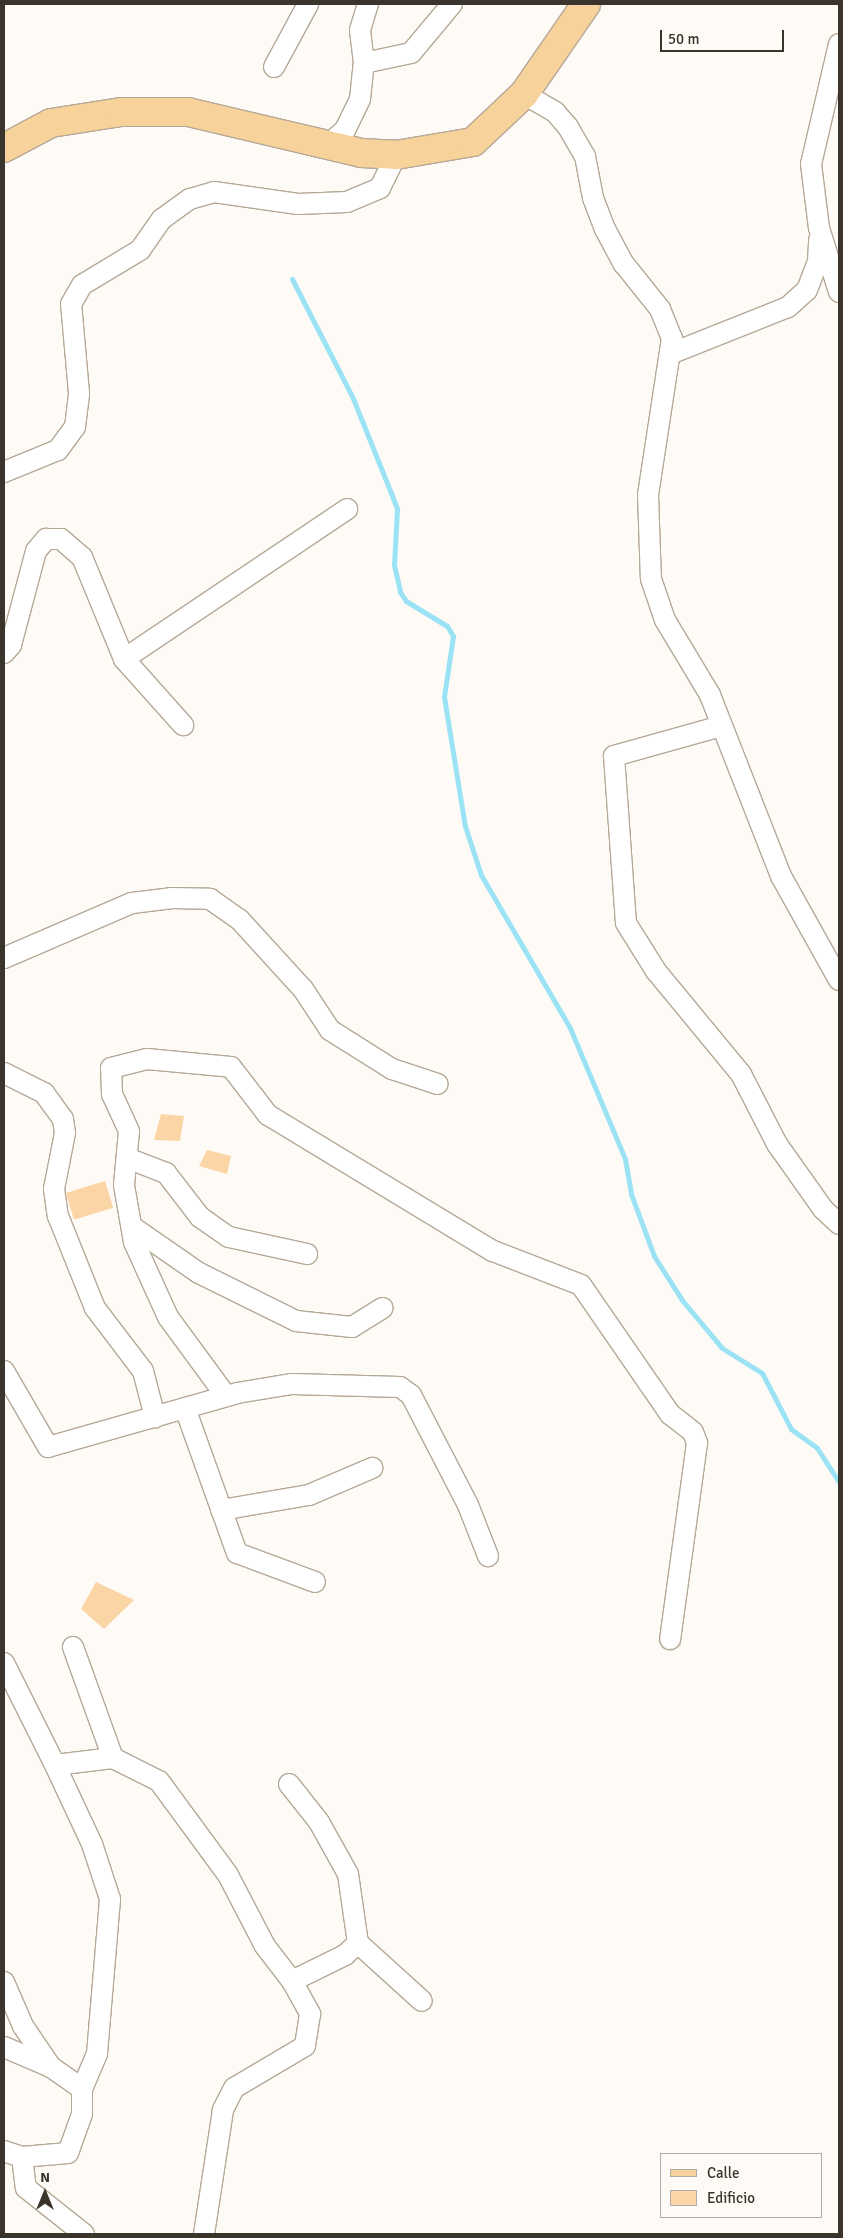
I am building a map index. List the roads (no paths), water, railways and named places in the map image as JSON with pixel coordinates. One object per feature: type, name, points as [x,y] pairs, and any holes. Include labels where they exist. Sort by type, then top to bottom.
[{"type":"main road","points":[[4,148],[51,123],[121,112],[188,112],[327,146],[396,155],[473,142],[524,94],[586,4]]},
{"type":"street","points":[[274,67],[308,4]]},
{"type":"street","points":[[327,146],[345,130],[360,99],[364,63],[360,30],[368,4]]},
{"type":"street","points":[[364,63],[411,54],[452,4]]},
{"type":"street","points":[[670,354],[788,307],[807,290],[818,262],[819,228],[811,164],[839,44]]},
{"type":"street","points":[[524,94],[555,112],[585,156],[593,198],[606,229],[624,264],[660,308],[672,338],[648,495],[651,579],[665,620],[710,695],[781,876],[839,980]]},
{"type":"street","points":[[820,120],[839,104]]},
{"type":"street","points":[[4,472],[58,450],[75,427],[79,393],[72,304],[82,285],[140,250],[162,219],[190,199],[214,192],[298,204],[347,202],[380,188],[396,155]]},
{"type":"street","points":[[819,228],[839,249]]},
{"type":"street","points":[[819,228],[839,292]]},
{"type":"street","points":[[124,659],[347,509]]},
{"type":"street","points":[[4,653],[10,645],[36,551],[46,539],[61,539],[82,557],[124,659],[183,725]]},
{"type":"street","points":[[721,726],[614,756],[626,923],[656,971],[741,1074],[777,1144],[823,1210],[839,1224]]},
{"type":"street","points":[[4,958],[132,903],[171,898],[210,900],[246,926],[303,989],[330,1030],[392,1069],[438,1084]]},
{"type":"street","points":[[226,1396],[168,1317],[134,1242],[124,1185],[129,1131],[112,1094],[112,1068],[146,1059],[231,1067],[268,1115],[493,1251],[581,1285],[670,1414],[693,1432],[697,1443],[670,1638]]},
{"type":"street","points":[[4,1073],[44,1093],[63,1118],[65,1133],[54,1189],[58,1216],[95,1308],[143,1371],[155,1417]]},
{"type":"street","points":[[127,1158],[166,1173],[200,1217],[229,1237],[306,1254]]},
{"type":"street","points":[[131,1226],[199,1273],[296,1321],[352,1327],[383,1308]]},
{"type":"street","points":[[4,1371],[48,1447],[226,1396],[292,1384],[400,1387],[411,1395],[468,1505],[488,1556]]},
{"type":"street","points":[[185,1408],[237,1553],[316,1582]]},
{"type":"street","points":[[221,1510],[309,1495],[372,1468]]},
{"type":"street","points":[[73,1647],[113,1758]]},
{"type":"street","points":[[4,1663],[92,1844],[110,1898],[97,2054],[82,2089],[82,2114],[68,2153],[13,2154],[26,2188],[84,2234]]},
{"type":"street","points":[[55,1765],[113,1758],[159,1781],[228,1876],[265,1946],[292,1981],[310,2014],[305,2046],[234,2088],[223,2110],[204,2234]]},
{"type":"street","points":[[288,1784],[319,1822],[348,1874],[358,1943],[422,2001]]},
{"type":"street","points":[[292,1981],[345,1956],[358,1943]]},
{"type":"street","points":[[4,1982],[22,2026],[50,2067]]},
{"type":"street","points":[[4,2047],[50,2067],[82,2089]]},
{"type":"waterway","points":[[292,279],[352,396],[397,509],[394,565],[400,592],[406,601],[447,626],[453,636],[444,697],[465,826],[481,875],[570,1028],[625,1159],[631,1194],[654,1256],[682,1300],[722,1348],[762,1373],[791,1429],[817,1448],[839,1482]]}]
